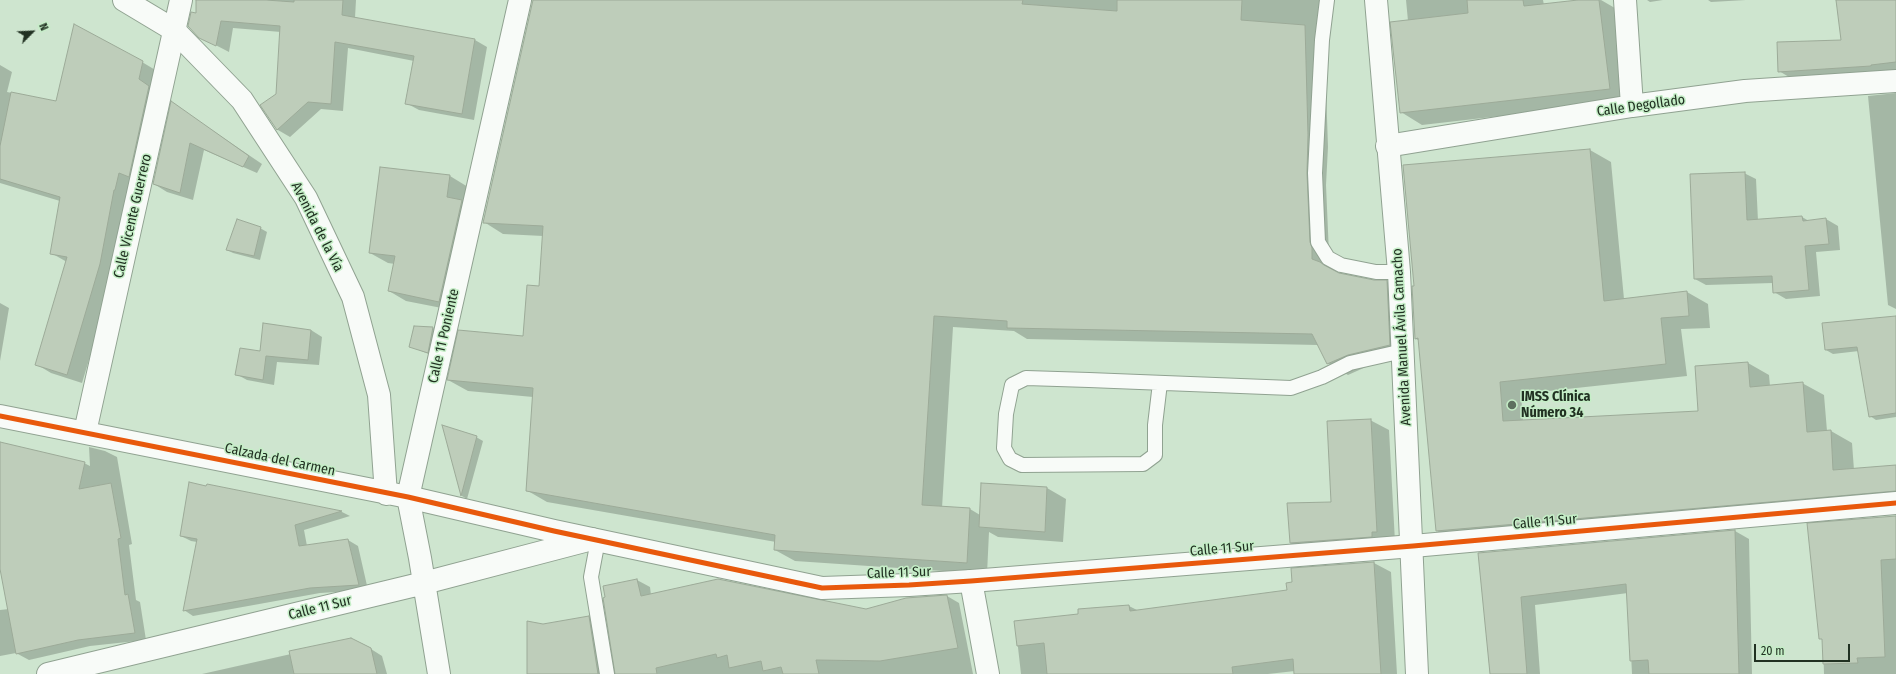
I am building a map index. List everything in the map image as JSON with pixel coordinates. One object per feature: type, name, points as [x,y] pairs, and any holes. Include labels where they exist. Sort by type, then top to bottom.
[{"type":"street","name":"Avenida de la Vía","points":[[124,0],[174,30],[242,100],[306,198],[353,297],[379,395],[386,494]]},
{"type":"street","name":"Calle Vicente Guerrero","points":[[85,432],[181,0]]},
{"type":"street","name":"Calle 11 Poniente","points":[[439,674],[408,497],[520,0]]},
{"type":"street","name":"Avenida Manuel Ávila Camacho","points":[[1376,0],[1399,272],[1413,546],[1417,674]]},
{"type":"street","points":[[1625,0],[1632,106]]},
{"type":"street","name":"Calle Degollado","points":[[1388,146],[1632,106],[1745,91],[1896,81]]},
{"type":"street","name":"Calzada del Carmen","points":[[0,416],[386,494],[408,497],[554,531]]},
{"type":"street","name":"Calle 11 Sur","points":[[554,531],[822,588],[971,581],[1413,546],[1896,503]]},
{"type":"street","name":"Calle 11 Sur","points":[[48,674],[595,540]]},
{"type":"street","points":[[971,581],[988,674]]},
{"type":"lane","points":[[1327,0],[1322,40],[1315,174],[1318,242],[1328,258],[1341,264],[1376,272],[1399,272]]},
{"type":"lane","points":[[1160,383],[1155,425],[1155,455],[1143,464],[1022,465],[1010,459],[1004,448],[1006,414],[1012,385],[1026,378],[1160,383],[1291,388],[1322,377],[1350,363],[1403,351]]},
{"type":"lane","points":[[595,540],[590,577],[607,674]]},
{"type":"building","points":[[196,0],[266,0],[294,2],[294,0],[343,0],[342,15],[475,39],[462,114],[405,104],[414,56],[335,42],[331,104],[308,102],[277,130],[260,105],[276,94],[280,26],[221,21],[216,46],[199,38],[188,26],[191,12],[196,13]]},
{"type":"building","points":[[533,0],[1023,0],[1022,4],[1117,11],[1117,0],[1242,0],[1241,20],[1305,25],[1308,135],[1307,173],[1312,259],[1339,273],[1374,280],[1387,280],[1390,345],[1348,355],[1327,364],[1312,334],[1007,328],[1007,321],[934,316],[922,505],[970,508],[967,563],[774,550],[775,535],[526,491],[533,388],[447,380],[458,330],[523,336],[527,285],[539,286],[543,226],[483,223]]},
{"type":"building","points":[[1467,0],[1523,0],[1524,6],[1578,0],[1599,0],[1610,89],[1400,113],[1390,22],[1468,13]]},
{"type":"building","points":[[1836,0],[1896,0],[1896,62],[1871,66],[1778,72],[1777,42],[1841,40]]},
{"type":"building","points":[[74,24],[143,61],[139,79],[149,86],[129,177],[119,173],[114,190],[100,264],[67,375],[35,365],[67,257],[50,254],[60,197],[0,179],[0,146],[11,92],[56,101]]},
{"type":"building","points":[[171,101],[249,156],[243,167],[190,143],[180,193],[153,184]]},
{"type":"building","points":[[1590,149],[1604,301],[1687,291],[1689,316],[1661,318],[1666,364],[1500,382],[1503,421],[1698,411],[1695,366],[1748,362],[1750,387],[1803,382],[1807,432],[1831,430],[1833,470],[1896,465],[1896,491],[1436,531],[1418,338],[1415,339],[1412,286],[1414,286],[1403,165]]},
{"type":"building","points":[[380,167],[450,175],[447,197],[462,200],[439,302],[388,291],[395,256],[369,253]]},
{"type":"building","points":[[1745,172],[1747,220],[1802,216],[1803,221],[1826,218],[1829,244],[1805,246],[1809,290],[1773,293],[1772,276],[1694,279],[1690,174]]},
{"type":"building","points":[[237,219],[261,227],[254,256],[226,250]]},
{"type":"building","points":[[1896,316],[1896,413],[1869,417],[1857,347],[1825,350],[1822,323]]},
{"type":"building","points":[[263,323],[311,330],[308,360],[266,356],[263,380],[235,375],[240,348],[260,351]]},
{"type":"building","points":[[414,326],[433,327],[428,353],[409,347]]},
{"type":"building","points":[[1371,419],[1377,532],[1372,532],[1372,537],[1290,543],[1287,503],[1331,502],[1327,421]]},
{"type":"building","points":[[442,425],[477,436],[461,496]]},
{"type":"building","points":[[0,442],[85,462],[79,489],[111,483],[121,538],[118,539],[125,595],[128,594],[135,633],[78,640],[16,654],[0,569]]},
{"type":"building","points":[[189,482],[206,486],[207,484],[342,511],[295,525],[299,546],[348,539],[359,585],[310,588],[183,611],[197,539],[180,536]]},
{"type":"building","points":[[981,483],[1047,487],[1045,532],[979,527]]},
{"type":"building","points":[[1896,516],[1896,559],[1881,560],[1885,657],[1857,658],[1858,663],[1823,664],[1822,639],[1819,639],[1807,523]]},
{"type":"building","points":[[1735,530],[1739,674],[1649,674],[1648,660],[1630,661],[1626,584],[1521,597],[1527,674],[1490,674],[1478,553]]},
{"type":"building","points":[[1374,562],[1381,674],[1294,674],[1293,659],[1232,667],[1233,674],[1047,674],[1044,643],[1017,646],[1014,621],[1078,614],[1078,609],[1129,605],[1130,611],[1287,590],[1286,583],[1292,582],[1291,568]]},
{"type":"building","points":[[637,579],[641,596],[718,579],[866,609],[906,598],[947,595],[958,648],[880,661],[816,660],[819,674],[783,674],[781,667],[763,671],[761,661],[729,668],[727,655],[717,658],[716,654],[656,668],[657,674],[615,674],[603,598],[605,597],[603,586]]},
{"type":"building","points":[[589,616],[598,674],[527,674],[527,621],[543,624]]},
{"type":"building","points":[[351,638],[371,648],[377,674],[294,674],[289,651]]},
{"type":"cycle path","points":[[0,416],[408,497],[554,531],[822,588],[971,581],[1413,546],[1896,503]]},
{"type":"place","name":"IMSS Clínica Número 34","points":[[1512,405]]}]
